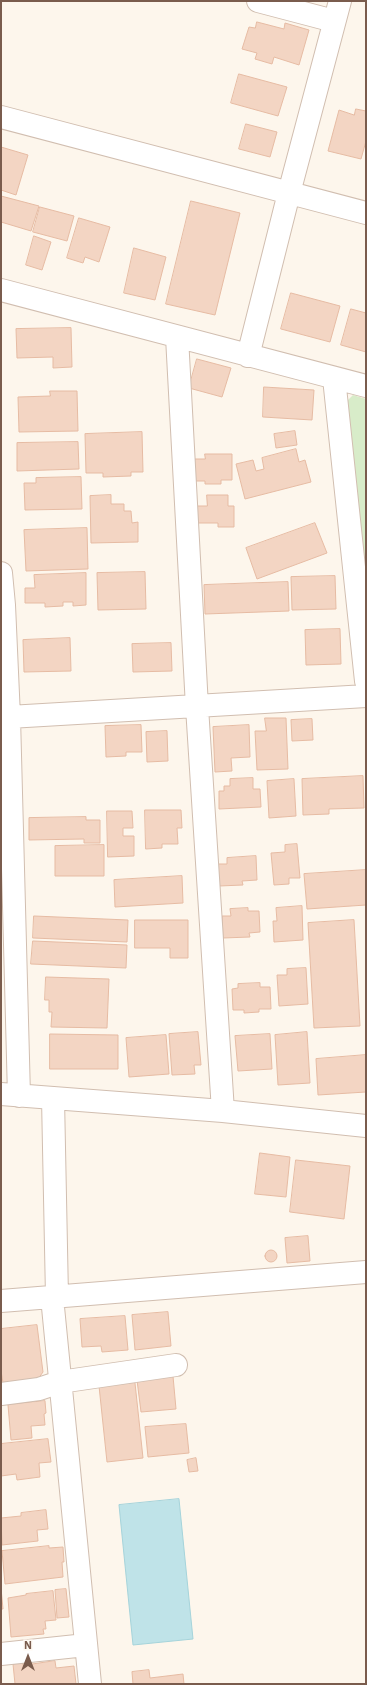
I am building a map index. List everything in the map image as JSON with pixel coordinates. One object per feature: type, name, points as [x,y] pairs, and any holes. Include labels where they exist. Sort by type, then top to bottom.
[{"type":"street","points":[[248,356],[337,11],[258,1]]},
{"type":"street","points":[[1,117],[366,213]]},
{"type":"street","points":[[1,290],[366,386]]},
{"type":"street","points":[[177,337],[197,707],[223,1112]]},
{"type":"street","points":[[334,378],[366,681]]},
{"type":"street","points":[[1,573],[9,717],[7,836],[10,1095],[223,1112],[366,1126]]},
{"type":"street","points":[[9,717],[366,696]]},
{"type":"street","points":[[53,1098],[54,1297],[60,1382],[90,1684]]},
{"type":"street","points":[[1,1301],[366,1272]]},
{"type":"street","points":[[1,1394],[39,1389],[60,1382],[176,1365]]},
{"type":"street","points":[[1,1654],[86,1645]]},
{"type":"green space","points":[[353,395],[366,399],[366,584],[344,404]]},
{"type":"water","points":[[179,1499],[193,1639],[133,1645],[119,1505]]},
{"type":"building","points":[[257,22],[284,29],[285,23],[309,30],[299,65],[274,57],[272,64],[255,59],[257,53],[242,49],[249,27],[255,28]]},
{"type":"building","points":[[239,74],[287,87],[278,116],[231,103]]},
{"type":"building","points":[[356,109],[366,111],[366,141],[361,159],[328,151],[339,110],[354,115]]},
{"type":"building","points":[[246,124],[277,132],[270,157],[239,149]]},
{"type":"building","points":[[1,147],[28,155],[16,195],[1,190]]},
{"type":"building","points":[[1,196],[39,206],[31,231],[1,222]]},
{"type":"building","points":[[191,201],[240,213],[215,315],[166,304]]},
{"type":"building","points":[[40,207],[74,216],[67,241],[33,232]]},
{"type":"building","points":[[79,218],[110,227],[99,262],[85,257],[83,263],[67,258]]},
{"type":"building","points":[[34,236],[51,242],[42,270],[26,265]]},
{"type":"building","points":[[134,248],[166,257],[155,300],[124,293]]},
{"type":"building","points":[[291,293],[340,306],[330,342],[281,329]]},
{"type":"building","points":[[351,309],[366,313],[366,352],[341,345]]},
{"type":"building","points":[[71,328],[72,367],[53,368],[53,357],[17,358],[16,329]]},
{"type":"building","points":[[197,359],[231,368],[222,397],[189,388]]},
{"type":"building","points":[[264,387],[314,390],[312,420],[263,417]]},
{"type":"building","points":[[50,391],[77,391],[78,431],[19,432],[18,397],[50,396]]},
{"type":"building","points":[[295,431],[297,445],[276,448],[274,434]]},
{"type":"building","points":[[142,432],[143,472],[131,472],[131,476],[103,477],[103,473],[86,473],[85,434]]},
{"type":"building","points":[[78,442],[79,469],[17,471],[17,443]]},
{"type":"building","points":[[296,449],[299,462],[305,460],[311,482],[245,499],[236,464],[253,460],[256,471],[264,469],[262,458]]},
{"type":"building","points":[[205,454],[232,454],[232,480],[221,480],[221,484],[205,484],[205,481],[193,481],[193,459],[205,459]]},
{"type":"building","points":[[81,477],[82,509],[25,510],[24,483],[36,483],[36,478]]},
{"type":"building","points":[[111,495],[111,504],[124,504],[124,511],[131,511],[132,523],[138,522],[138,542],[91,543],[90,496]]},
{"type":"building","points":[[207,495],[228,495],[228,506],[234,506],[234,527],[218,527],[218,523],[197,523],[197,506],[207,506]]},
{"type":"building","points":[[315,523],[327,553],[257,579],[246,548]]},
{"type":"building","points":[[87,528],[88,569],[26,571],[24,530]]},
{"type":"building","points":[[145,572],[146,609],[98,610],[97,573]]},
{"type":"building","points":[[86,573],[86,605],[73,606],[73,602],[63,602],[63,606],[45,607],[45,603],[25,603],[25,588],[35,588],[34,575]]},
{"type":"building","points":[[335,576],[336,609],[292,610],[291,577]]},
{"type":"building","points":[[288,582],[289,611],[205,614],[204,585]]},
{"type":"building","points":[[340,629],[341,664],[306,665],[305,630]]},
{"type":"building","points":[[70,638],[71,671],[24,672],[23,640]]},
{"type":"building","points":[[171,643],[172,671],[133,672],[132,644]]},
{"type":"building","points":[[265,718],[286,718],[288,769],[257,770],[255,731],[266,731]]},
{"type":"building","points":[[312,719],[313,740],[292,741],[291,720]]},
{"type":"building","points":[[141,725],[142,752],[126,752],[126,756],[106,757],[105,726]]},
{"type":"building","points":[[249,725],[250,757],[231,758],[232,771],[215,772],[213,727]]},
{"type":"building","points":[[167,731],[168,761],[147,762],[146,732]]},
{"type":"building","points":[[363,776],[364,808],[329,809],[329,814],[303,815],[302,779]]},
{"type":"building","points":[[253,778],[253,789],[260,789],[261,807],[219,809],[219,791],[224,791],[224,786],[230,786],[230,779]]},
{"type":"building","points":[[294,779],[296,816],[269,818],[267,781]]},
{"type":"building","points":[[145,810],[181,810],[182,828],[177,828],[178,844],[162,844],[162,848],[146,849]]},
{"type":"building","points":[[107,811],[132,811],[133,828],[123,828],[123,836],[134,836],[134,856],[108,857]]},
{"type":"building","points":[[86,817],[86,820],[100,820],[100,843],[84,843],[84,839],[29,840],[29,818]]},
{"type":"building","points":[[297,844],[300,878],[289,878],[289,884],[274,885],[271,853],[285,852],[285,845]]},
{"type":"building","points":[[104,845],[104,876],[55,876],[55,846]]},
{"type":"building","points":[[256,856],[257,880],[242,881],[243,885],[219,886],[218,864],[227,864],[227,858]]},
{"type":"building","points":[[366,870],[366,905],[307,909],[304,874]]},
{"type":"building","points":[[182,876],[183,903],[115,907],[114,880]]},
{"type":"building","points":[[302,906],[303,940],[274,942],[273,921],[277,921],[276,908]]},
{"type":"building","points":[[248,908],[248,911],[259,911],[260,932],[249,933],[250,937],[223,938],[222,916],[231,916],[230,909]]},
{"type":"building","points":[[34,916],[128,920],[127,942],[33,938]]},
{"type":"building","points":[[135,920],[188,920],[188,958],[170,958],[170,948],[135,948]]},
{"type":"building","points":[[354,920],[360,1026],[314,1028],[308,923]]},
{"type":"building","points":[[33,941],[127,945],[126,968],[31,964]]},
{"type":"building","points":[[306,968],[308,1004],[279,1006],[277,975],[287,975],[287,969]]},
{"type":"building","points":[[46,977],[109,979],[107,1028],[51,1027],[52,1012],[49,1012],[49,1000],[45,1000]]},
{"type":"building","points":[[260,983],[260,987],[270,987],[271,1009],[259,1009],[259,1012],[244,1013],[244,1010],[233,1010],[232,989],[238,988],[238,984]]},
{"type":"building","points":[[198,1032],[201,1065],[194,1065],[195,1074],[172,1075],[169,1034]]},
{"type":"building","points":[[307,1032],[310,1083],[278,1085],[275,1035]]},
{"type":"building","points":[[50,1034],[118,1035],[118,1069],[50,1069]]},
{"type":"building","points":[[270,1034],[272,1069],[238,1071],[235,1036]]},
{"type":"building","points":[[166,1035],[169,1074],[129,1077],[126,1038]]},
{"type":"building","points":[[366,1055],[366,1092],[318,1095],[316,1059]]},
{"type":"building","points":[[260,1153],[290,1157],[286,1197],[255,1194]]},
{"type":"building","points":[[296,1160],[350,1166],[344,1219],[290,1212]]},
{"type":"building","points":[[308,1236],[310,1261],[287,1263],[285,1238]]},
{"type":"building","points":[[269,1250],[273,1250],[277,1256],[273,1262],[269,1262],[265,1258],[265,1254]]},
{"type":"building","points":[[168,1312],[171,1346],[135,1350],[132,1315]]},
{"type":"building","points":[[125,1316],[128,1350],[102,1352],[101,1346],[82,1347],[80,1319]]},
{"type":"building","points":[[37,1325],[43,1372],[38,1379],[3,1383],[1,1371],[1,1329]]},
{"type":"building","points":[[173,1376],[176,1409],[141,1412],[137,1380]]},
{"type":"building","points":[[135,1383],[143,1458],[107,1462],[99,1386]]},
{"type":"building","points":[[45,1401],[45,1425],[31,1426],[32,1438],[11,1440],[8,1405]]},
{"type":"building","points":[[186,1424],[189,1453],[148,1457],[145,1427]]},
{"type":"building","points":[[48,1439],[51,1462],[39,1463],[40,1477],[17,1480],[16,1474],[1,1476],[1,1444]]},
{"type":"building","points":[[196,1458],[198,1471],[189,1472],[187,1460]]},
{"type":"building","points":[[46,1510],[48,1529],[37,1530],[38,1541],[2,1545],[1,1518],[21,1516],[21,1513]]},
{"type":"building","points":[[49,1546],[49,1548],[63,1547],[63,1577],[5,1584],[2,1551]]},
{"type":"building","points":[[1,1588],[3,1609],[1,1609]]},
{"type":"building","points":[[66,1589],[69,1617],[57,1618],[55,1590]]},
{"type":"building","points":[[53,1591],[56,1620],[45,1621],[46,1629],[43,1629],[44,1634],[11,1637],[8,1598]]},
{"type":"building","points":[[55,1661],[56,1668],[74,1666],[76,1684],[15,1684],[13,1664],[23,1662],[23,1665]]},
{"type":"building","points":[[149,1670],[150,1678],[183,1674],[184,1684],[133,1684],[132,1672]]}]
